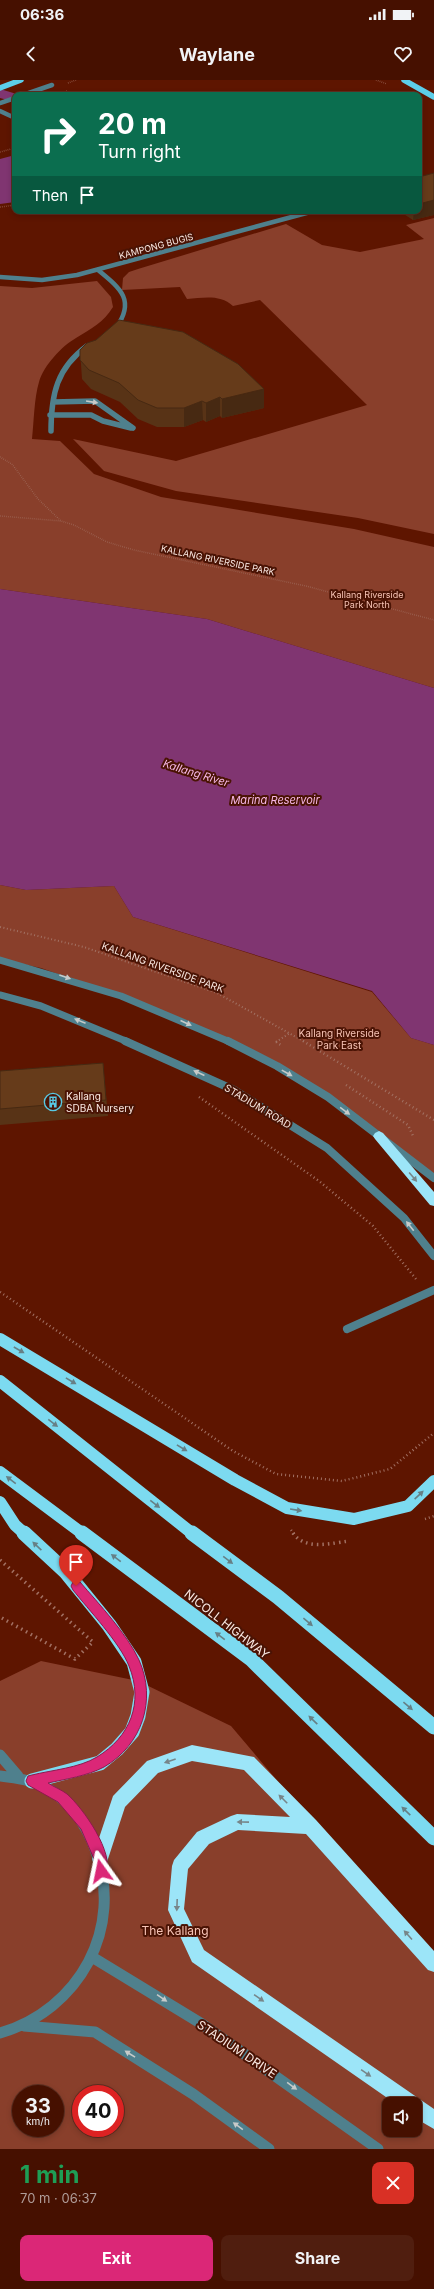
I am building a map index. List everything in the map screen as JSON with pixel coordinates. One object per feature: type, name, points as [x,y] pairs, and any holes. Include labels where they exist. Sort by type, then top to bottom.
[{"type":"highway","points":[[379,1136],[434,1201]]},
{"type":"highway","points":[[0,1339],[235,1480],[287,1508],[354,1519],[408,1506],[434,1481]]},
{"type":"highway","points":[[0,1381],[197,1537],[278,1597],[434,1727]]},
{"type":"highway","name":"NICOLL HIGHWAY","points":[[0,1472],[251,1659],[434,1838]]},
{"type":"highway","points":[[0,1502],[15,1525],[66,1572],[109,1625],[134,1662],[142,1692],[132,1732],[117,1749],[100,1763],[75,1771],[25,1779]]},
{"type":"highway","points":[[100,1858],[119,1802],[153,1767],[192,1753],[248,1763],[310,1826],[434,1964]]},
{"type":"highway","points":[[310,1826],[237,1822],[202,1838],[180,1866],[176,1910],[198,1956],[401,2097]]},
{"type":"highway","points":[[422,2112],[434,2120]]},
{"type":"main road","points":[[0,88],[21,80]]},
{"type":"main road","points":[[404,80],[434,97]]},
{"type":"street","points":[[31,92],[52,85]]},
{"type":"street","points":[[0,103],[12,99]]},
{"type":"street","points":[[0,111],[12,117]]},
{"type":"street","name":"KAMPONG BUGIS","points":[[0,277],[42,280],[98,270],[303,214]]},
{"type":"street","points":[[98,270],[120,288],[127,299],[124,314],[117,328],[111,331]]},
{"type":"street","points":[[51,431],[50,415],[57,380],[70,359],[93,342]]},
{"type":"street","points":[[50,415],[91,415],[103,421],[133,428],[95,401],[53,402]]},
{"type":"street","points":[[0,960],[45,970],[146,1005],[225,1041],[314,1088],[434,1178]]},
{"type":"street","name":"STADIUM ROAD","points":[[0,995],[41,1006],[108,1033],[234,1090],[327,1148],[404,1218],[434,1256]]},
{"type":"street","points":[[347,1329],[431,1292]]},
{"type":"street","points":[[0,1755],[25,1779],[62,1798],[86,1824],[100,1858],[105,1907],[92,1957],[63,1998],[24,2026],[0,2033]]},
{"type":"street","points":[[0,1776],[25,1779]]},
{"type":"street","name":"STADIUM DRIVE","points":[[92,1957],[141,1983],[285,2081],[378,2149]]},
{"type":"street","points":[[24,2026],[95,2032],[193,2094],[269,2149]]},
{"type":"path","points":[[0,152],[12,149]]},
{"type":"path","points":[[0,207],[12,206]]},
{"type":"path","points":[[0,457],[12,464],[38,499],[61,521]]},
{"type":"path","name":"KALLANG RIVERSIDE PARK","points":[[0,516],[61,521],[74,524],[107,542],[134,550],[306,586],[434,620]]},
{"type":"path","name":"KALLANG RIVERSIDE PARK","points":[[0,927],[84,947],[217,993],[290,1033],[434,1120]]},
{"type":"path","points":[[215,1106],[319,1181],[373,1226],[431,1292]]},
{"type":"path","points":[[0,1292],[233,1451],[276,1474],[342,1481],[390,1469],[434,1433]]},
{"type":"path","points":[[0,1560],[93,1642],[75,1658],[0,1617]]},
{"type":"green space","points":[[434,218],[434,534],[358,518],[176,491],[104,471],[73,439],[176,461],[367,405],[260,300],[233,306],[228,302],[217,298],[187,299],[180,287],[122,290],[123,278],[129,272],[138,269],[286,224],[322,245],[360,252],[424,239],[406,225]]},
{"type":"green space","name":"Kallang Riverside Park North","points":[[97,281],[111,297],[113,307],[97,325],[65,346],[45,369],[37,389],[32,439],[60,441],[94,474],[161,497],[354,529],[434,547],[434,688],[207,619],[0,589],[0,286],[32,288]]},
{"type":"green space","name":"Kallang Riverside Park East","points":[[0,885],[26,890],[114,886],[133,917],[372,992],[411,1038],[434,1045],[434,1178],[314,1088],[261,1059],[146,1005],[41,968],[0,959]]},
{"type":"green space","name":"The Kallang","points":[[41,1661],[138,1681],[231,1726],[434,1966],[434,2149],[0,2149],[0,1681]]},
{"type":"water","points":[[12,156],[12,202],[0,204],[0,159]]},
{"type":"water","name":"Marina Reservoir","points":[[0,589],[207,619],[434,688],[434,1045],[411,1038],[372,991],[133,917],[114,886],[26,890],[0,885]]},
{"type":"building","points":[[434,173],[434,200],[422,203],[422,176]]},
{"type":"building","points":[[119,320],[183,332],[238,364],[264,389],[222,399],[220,397],[206,403],[202,401],[184,408],[157,408],[138,400],[119,383],[89,370],[80,360],[80,350],[87,343],[96,340]]},
{"type":"building","points":[[103,1063],[106,1100],[0,1109],[0,1071]]},
{"type":"waterway","points":[[0,93],[12,97]]},
{"type":"place","name":"Kallang SDBA Nursery","points":[[53,1102]]},
{"type":"route","points":[[76,1586],[109,1625],[134,1662],[142,1692],[138,1716],[132,1732],[117,1749],[100,1763],[75,1771],[32,1781],[62,1798],[86,1824],[100,1858],[101,1871]]},
{"type":"water label","name":"Kallang River","points":[[196,773]]}]
